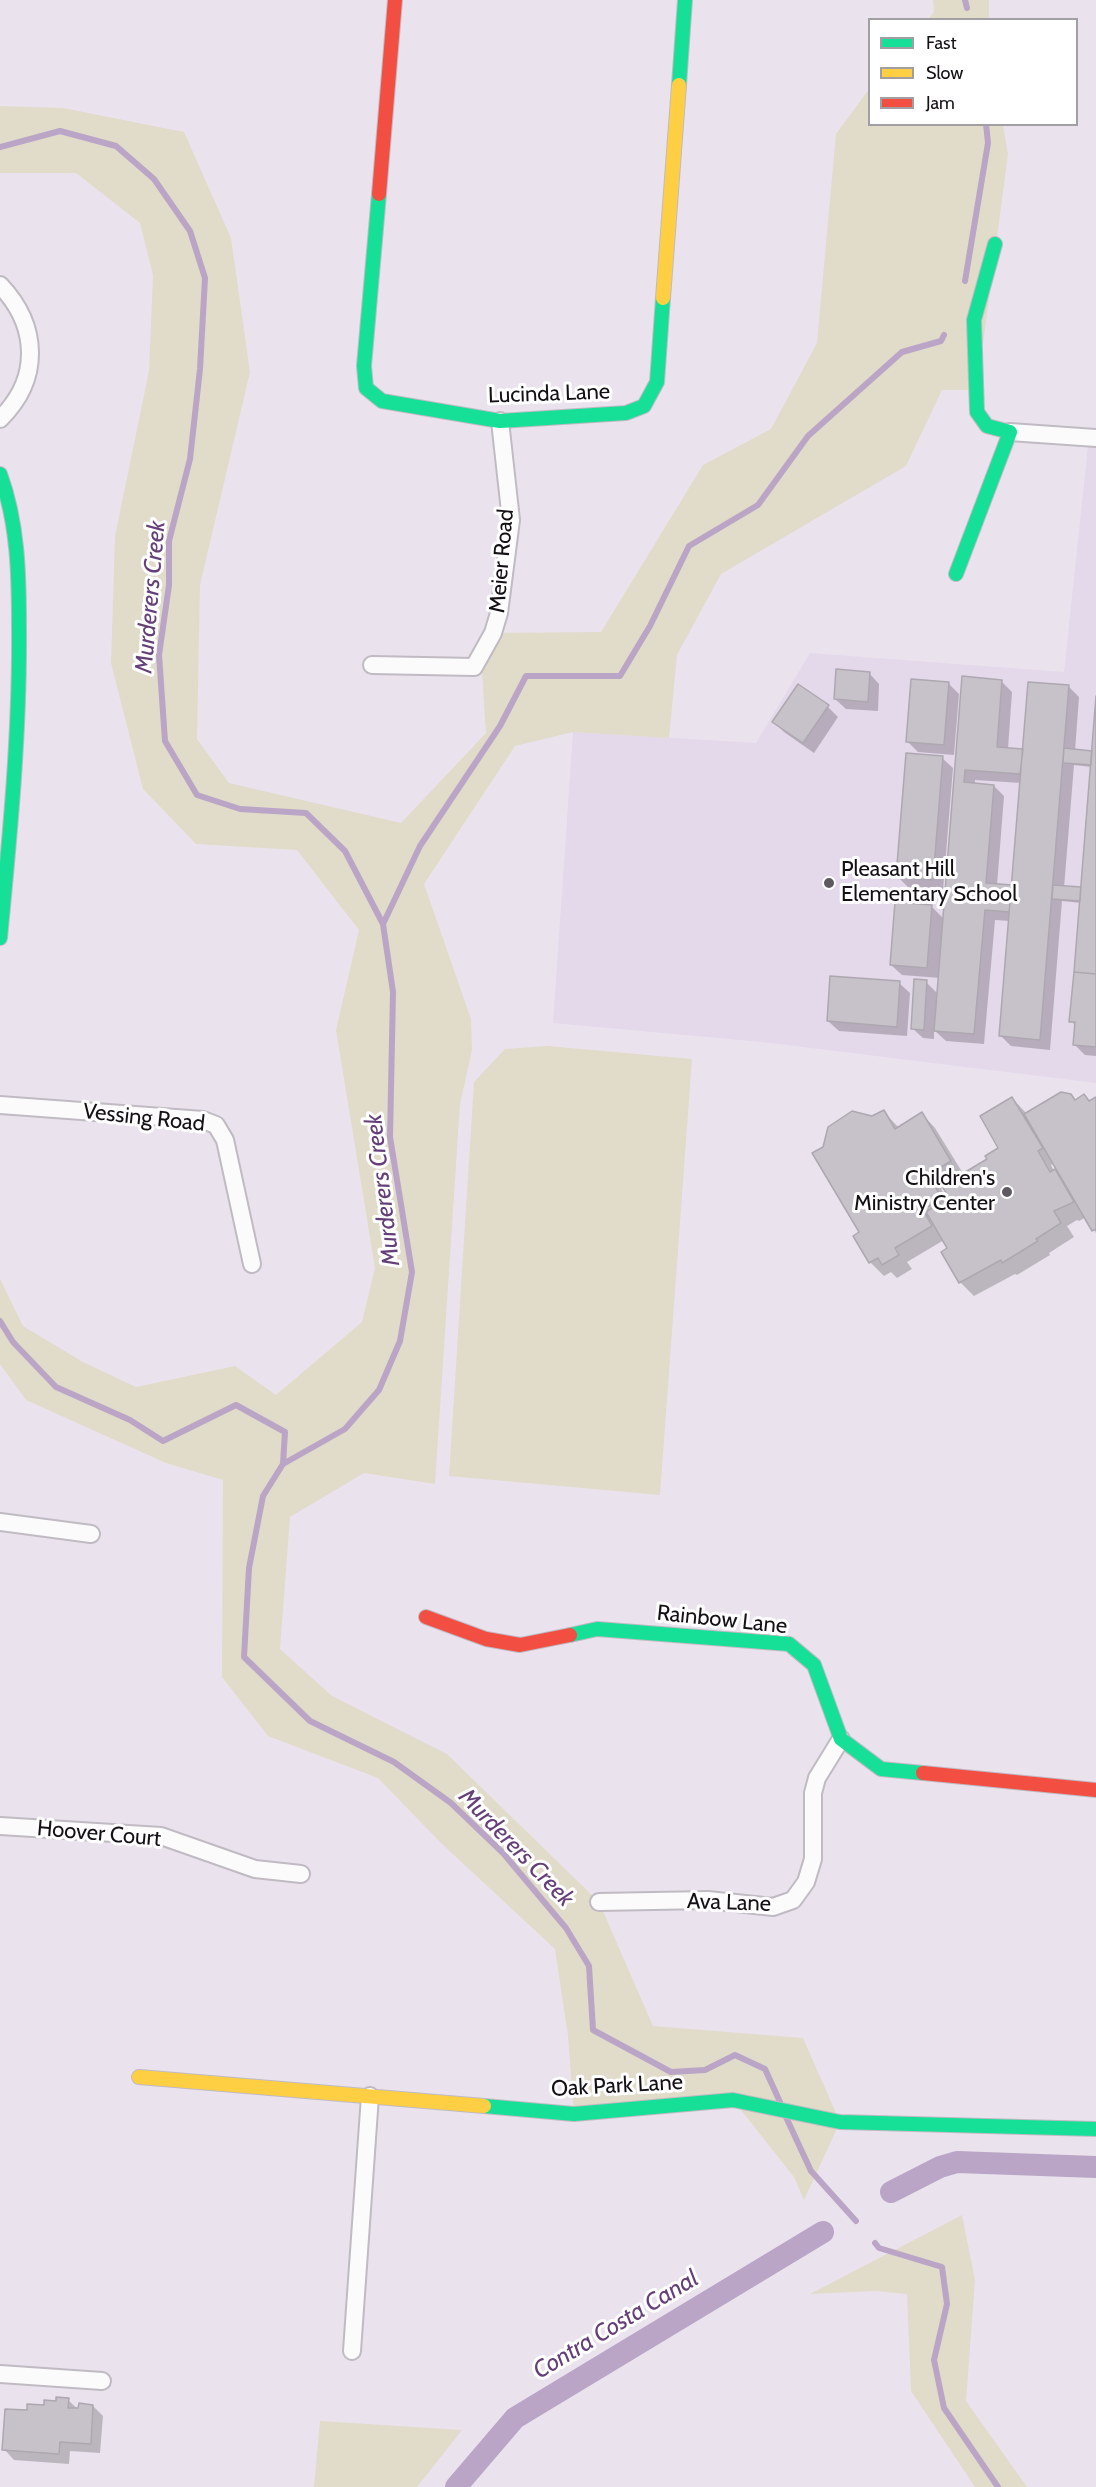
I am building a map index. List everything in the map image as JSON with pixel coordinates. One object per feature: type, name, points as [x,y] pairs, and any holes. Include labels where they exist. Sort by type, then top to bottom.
[{"type":"street","name":"Lucinda Lane","points":[[395,0],[364,366],[366,388],[382,401],[500,421],[626,413],[644,406],[657,382],[686,0]]},
{"type":"street","points":[[995,244],[974,320],[977,412],[987,426],[1010,432],[1096,438]]},
{"type":"street","points":[[0,285],[14,300],[24,321],[30,346],[30,367],[22,393],[0,419]]},
{"type":"street","name":"Meier Road","points":[[372,665],[474,667],[494,633],[500,614],[511,520],[500,421]]},
{"type":"street","points":[[956,574],[1010,432]]},
{"type":"street","points":[[0,474],[8,492],[18,569],[21,668],[4,862],[0,938]]},
{"type":"street","name":"Vessing Road","points":[[0,1105],[202,1120],[216,1125],[225,1140],[252,1264]]},
{"type":"street","points":[[0,1522],[91,1534]]},
{"type":"street","name":"Rainbow Lane","points":[[426,1617],[486,1638],[520,1645],[597,1629],[789,1644],[814,1665],[841,1739]]},
{"type":"street","points":[[841,1739],[881,1769],[1096,1790]]},
{"type":"street","name":"Ava Lane","points":[[599,1902],[708,1900],[773,1907],[793,1900],[806,1882],[813,1858],[813,1793],[817,1778],[841,1739]]},
{"type":"street","name":"Hoover Court","points":[[0,1826],[160,1836],[255,1869],[301,1874]]},
{"type":"street","name":"Oak Park Lane","points":[[139,2077],[574,2114],[733,2100],[840,2122],[1096,2129]]},
{"type":"street","points":[[352,2351],[370,2096]]},
{"type":"street","points":[[0,2374],[102,2381]]},
{"type":"shaded area","points":[[933,0],[989,0],[989,18],[929,18],[934,12]]},
{"type":"shaded area","points":[[868,90],[868,126],[1003,126],[1008,154],[977,390],[942,390],[906,466],[721,574],[677,655],[669,738],[573,732],[515,746],[424,884],[471,1019],[472,1050],[460,1104],[435,1484],[364,1473],[290,1517],[280,1649],[332,1696],[447,1754],[599,1902],[653,2026],[803,2038],[840,2122],[804,2200],[794,2177],[733,2100],[574,2114],[568,2036],[555,1949],[442,1844],[378,1778],[268,1736],[222,1677],[223,1480],[166,1463],[26,1400],[0,1364],[0,1279],[23,1326],[83,1362],[136,1387],[235,1366],[276,1395],[362,1322],[375,1268],[336,1030],[359,930],[297,850],[196,844],[143,789],[111,663],[115,536],[149,371],[153,275],[140,223],[76,173],[0,173],[0,106],[63,108],[184,132],[231,238],[250,372],[200,585],[197,739],[229,783],[401,823],[486,733],[482,672],[493,633],[601,632],[703,465],[771,429],[817,343],[836,134]]},
{"type":"shaded area","name":"Pleasant Hill Elementary School","points":[[1089,437],[1096,438],[1096,1083],[762,1042],[553,1023],[573,732],[756,743],[810,653],[1064,672]]},
{"type":"shaded area","points":[[548,1046],[692,1059],[660,1495],[449,1476],[474,1082],[505,1049]]},
{"type":"shaded area","points":[[962,2215],[975,2280],[966,2401],[1027,2487],[975,2487],[911,2391],[907,2294],[876,2291],[810,2294]]},
{"type":"shaded area","points":[[320,2421],[462,2430],[417,2487],[314,2487]]},
{"type":"building","points":[[836,669],[870,672],[868,702],[834,699]]},
{"type":"building","points":[[962,676],[1002,680],[997,747],[1023,749],[1020,774],[965,770],[964,782],[994,785],[986,883],[1012,885],[1009,912],[985,910],[974,1034],[934,1031]]},
{"type":"building","points":[[911,679],[949,682],[944,745],[906,742]]},
{"type":"building","points":[[1028,682],[1069,685],[1040,1040],[999,1036]]},
{"type":"building","points":[[798,684],[829,705],[803,743],[772,722]]},
{"type":"building","points":[[1096,696],[1096,974],[1074,972]]},
{"type":"building","points":[[1064,748],[1092,751],[1091,765],[1063,763]]},
{"type":"building","points":[[906,753],[943,756],[933,880],[896,877]]},
{"type":"building","points":[[1053,885],[1081,887],[1080,901],[1052,899]]},
{"type":"building","points":[[895,902],[932,905],[927,968],[890,965]]},
{"type":"building","points":[[1074,972],[1096,974],[1096,1047],[1073,1045],[1075,1022],[1069,1022]]},
{"type":"building","points":[[830,976],[900,981],[897,1027],[827,1021]]},
{"type":"building","points":[[914,979],[927,980],[924,1030],[911,1029]]},
{"type":"building","points":[[1061,1092],[1071,1094],[1075,1100],[1084,1094],[1089,1101],[1096,1097],[1096,1229],[1092,1231],[1024,1114]]},
{"type":"building","name":"Children's Ministry Center","points":[[1012,1097],[1043,1148],[1038,1151],[1050,1172],[1055,1169],[1074,1202],[1054,1211],[1061,1223],[1036,1239],[1038,1241],[1002,1263],[1001,1260],[959,1283],[941,1252],[947,1248],[926,1212],[949,1198],[942,1186],[987,1159],[985,1156],[998,1148],[980,1116]]},
{"type":"building","points":[[884,1110],[895,1129],[922,1112],[951,1161],[928,1175],[942,1198],[923,1210],[932,1226],[895,1248],[899,1255],[882,1265],[878,1258],[869,1263],[853,1236],[859,1232],[812,1153],[823,1147],[828,1127],[852,1111],[872,1116]]},
{"type":"building","points":[[56,2397],[69,2398],[68,2408],[78,2408],[79,2403],[93,2405],[91,2444],[60,2442],[59,2454],[2,2450],[5,2409],[27,2410],[27,2404],[44,2405],[44,2400],[56,2401]]},
{"type":"waterway","points":[[965,0],[967,8]]},
{"type":"waterway","points":[[965,281],[988,143],[986,126]]},
{"type":"waterway","name":"Murderers Creek","points":[[0,147],[60,131],[116,146],[154,179],[190,231],[205,278],[200,369],[190,459],[169,541],[169,585],[159,655],[165,741],[197,795],[240,809],[306,813],[345,851],[383,924],[393,992],[390,1137],[412,1272],[400,1341],[379,1390],[345,1429],[283,1464],[263,1496],[249,1568],[244,1657],[310,1721],[394,1762],[451,1803],[503,1853],[566,1928],[589,1966],[593,2030],[671,2072],[705,2070],[735,2055],[765,2069],[780,2102]]},
{"type":"waterway","points":[[383,924],[420,846],[500,726],[526,676],[620,676],[650,626],[689,546],[758,505],[808,436],[902,352],[941,341],[944,335]]},
{"type":"waterway","points":[[0,1321],[13,1342],[56,1387],[130,1420],[163,1441],[236,1405],[285,1432],[283,1464]]},
{"type":"waterway","name":"Murderers Creek","points":[[786,2117],[811,2171],[856,2221]]},
{"type":"waterway","name":"Contra Costa Canal","points":[[891,2192],[940,2167],[957,2162],[1096,2167]]},
{"type":"waterway","name":"Contra Costa Canal","points":[[456,2487],[515,2418],[823,2232]]},
{"type":"waterway","name":"Murderers Creek","points":[[875,2243],[879,2248],[942,2267],[947,2304],[934,2360],[944,2408],[998,2487]]},
{"type":"traffic: fast","points":[[679,85],[685,0]]},
{"type":"traffic: fast","points":[[379,194],[364,366],[366,388],[382,401],[500,421],[626,413],[644,406],[657,382],[663,298]]},
{"type":"traffic: fast","points":[[956,574],[1010,432],[987,426],[977,412],[974,320],[995,244]]},
{"type":"traffic: fast","points":[[0,474],[14,530],[18,569],[19,627],[16,744],[0,938]]},
{"type":"traffic: fast","points":[[570,1635],[597,1629],[789,1644],[814,1665],[841,1739],[881,1769],[923,1773]]},
{"type":"traffic: fast","points":[[484,2106],[574,2114],[733,2100],[840,2122],[1096,2129]]},
{"type":"traffic: slow","points":[[663,298],[679,85]]},
{"type":"traffic: slow","points":[[139,2077],[484,2106]]},
{"type":"traffic: jam","points":[[379,194],[395,0]]},
{"type":"traffic: jam","points":[[426,1617],[486,1639],[520,1645],[570,1635]]},
{"type":"traffic: jam","points":[[923,1773],[1096,1790]]},
{"type":"place","name":"Pleasant Hill Elementary School","points":[[829,883]]},
{"type":"place","name":"Children's Ministry Center","points":[[1007,1192]]}]
